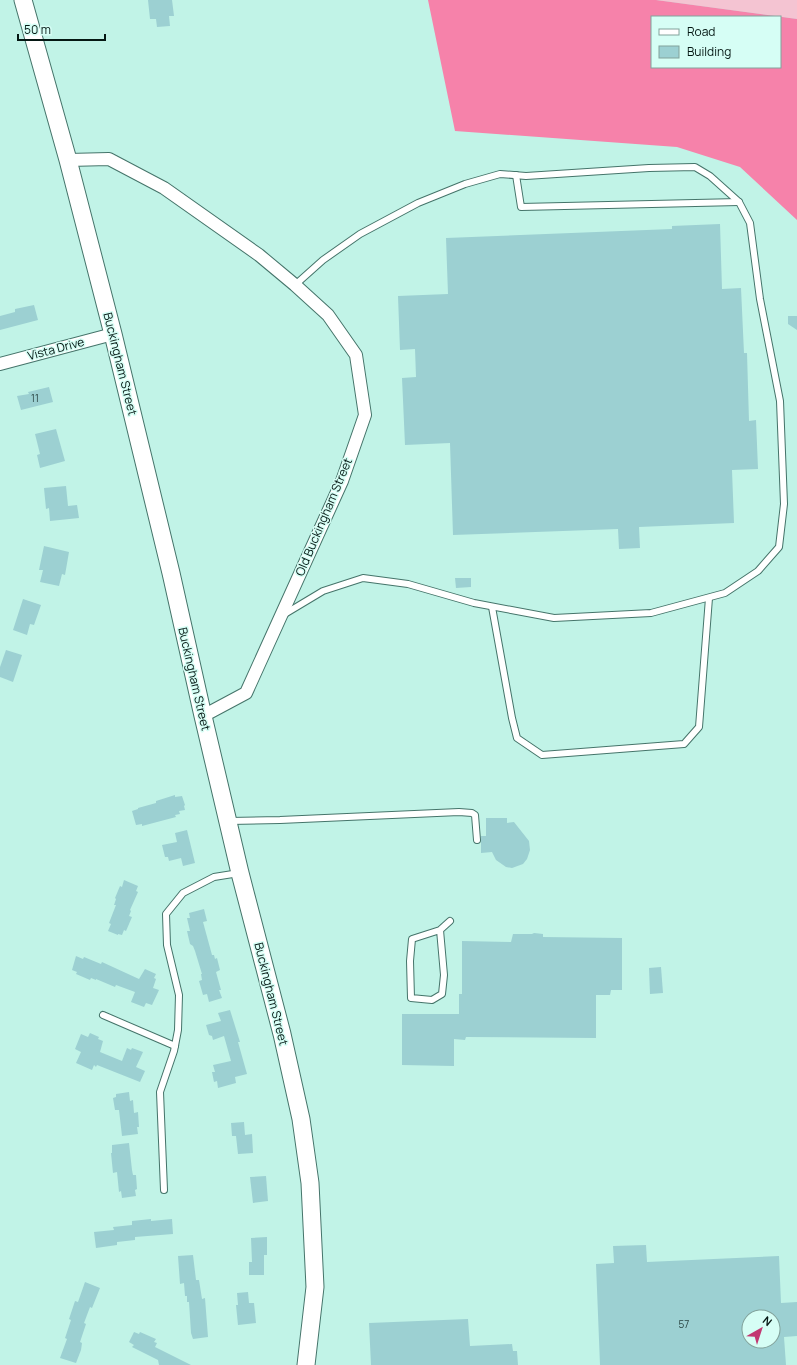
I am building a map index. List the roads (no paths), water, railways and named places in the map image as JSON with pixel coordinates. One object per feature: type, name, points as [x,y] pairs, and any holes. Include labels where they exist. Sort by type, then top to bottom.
[{"type":"main road","name":"Buckingham Street","points":[[23,0],[68,160],[113,334],[171,573],[202,716],[298,1103],[310,1183],[315,1287],[306,1365]]},
{"type":"street","name":"Old Buckingham Street","points":[[68,160],[109,159],[164,188],[259,255],[295,285],[328,315],[356,355],[365,415],[342,481],[246,692],[202,716]]},
{"type":"street","name":"Vista Drive","points":[[0,364],[113,334]]},
{"type":"lane","points":[[280,617],[323,591],[363,578],[408,584],[474,603],[554,618],[651,613],[725,593],[758,571],[779,547],[784,504],[780,400],[760,298],[750,223],[740,202],[710,176],[695,167],[649,168],[526,176],[500,174],[464,184],[418,203],[360,234],[323,260],[295,285]]},
{"type":"lane","points":[[516,175],[521,207],[740,202]]},
{"type":"lane","points":[[492,606],[517,738],[542,755],[684,744],[699,727],[709,598]]},
{"type":"lane","points":[[228,821],[288,820],[459,812],[472,813],[475,815],[477,840]]},
{"type":"lane","points":[[164,1190],[160,1092],[169,1069],[175,1046],[178,1030],[179,995],[167,945],[166,914],[183,893],[214,878],[240,873]]},
{"type":"lane","points":[[440,930],[444,975],[442,994],[432,1000],[411,998],[410,961],[412,939],[440,930],[450,921]]},
{"type":"lane","points":[[103,1015],[175,1046]]}]
